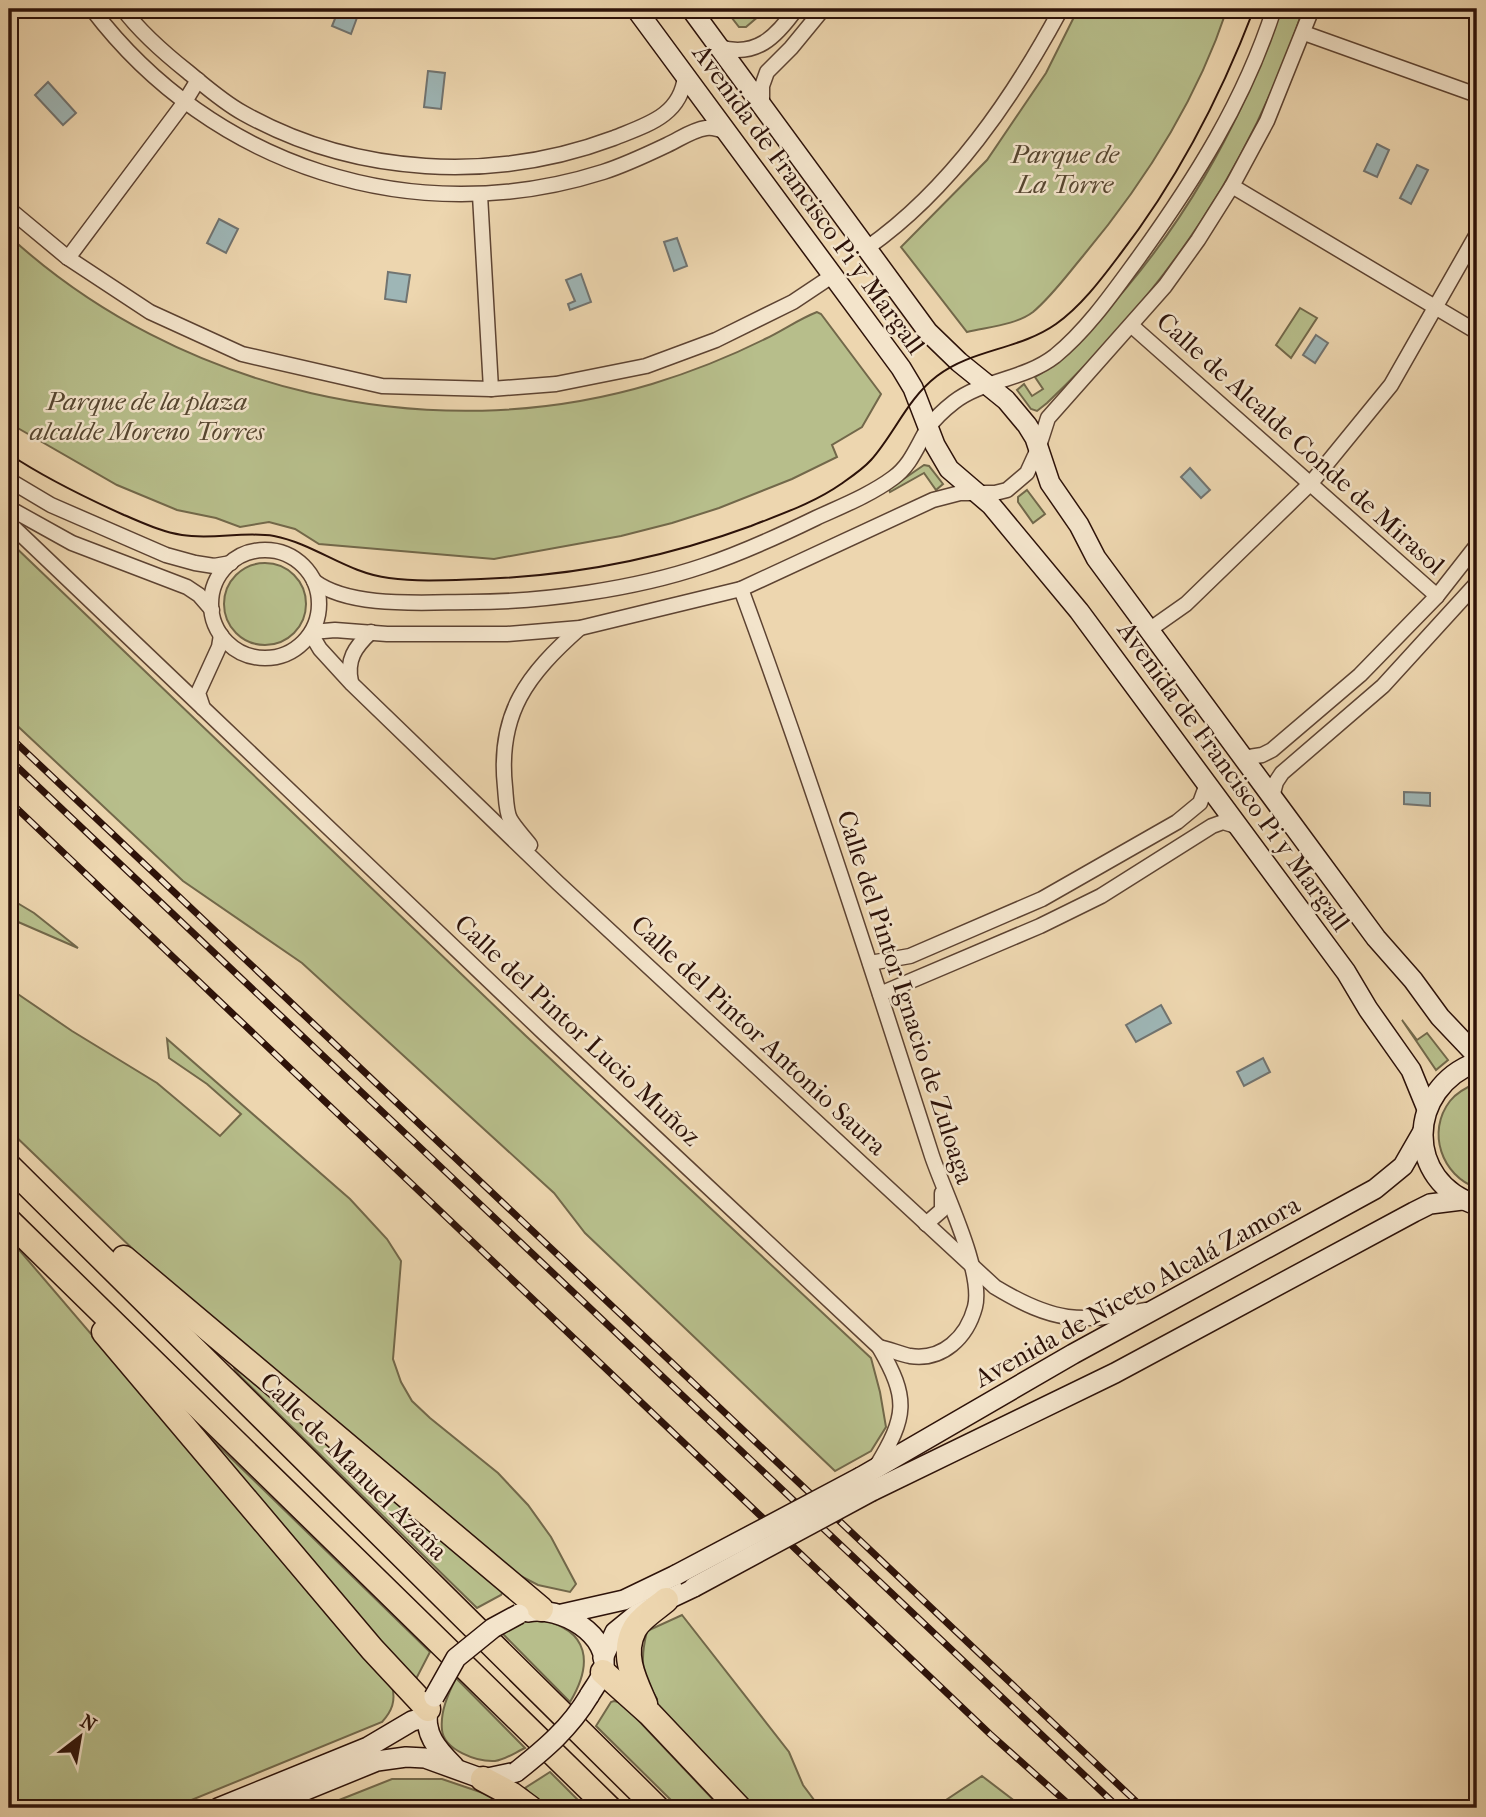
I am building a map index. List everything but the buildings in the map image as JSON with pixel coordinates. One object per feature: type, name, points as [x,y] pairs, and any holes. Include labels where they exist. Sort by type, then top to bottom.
[{"type":"highway","points":[[9,1156],[170,1299],[541,1612]]},
{"type":"highway","name":"Calle de Manuel Azaña","points":[[9,1166],[657,1808]]},
{"type":"highway","points":[[9,1221],[609,1808]]},
{"type":"highway","points":[[66,1277],[108,1339],[372,1649],[430,1708]]},
{"type":"highway","points":[[650,1714],[631,1673],[628,1654],[634,1629],[666,1600]]},
{"type":"highway","points":[[603,1665],[739,1808]]},
{"type":"highway","points":[[484,1779],[530,1808]]},
{"type":"street","points":[[92,9],[133,57],[184,103],[255,145],[325,175],[398,190],[480,195],[548,186],[604,172],[703,128],[726,132]]},
{"type":"street","points":[[123,9],[167,55],[244,114],[312,145],[349,156],[414,165],[484,166],[555,156],[656,120],[677,104],[682,96],[685,76]]},
{"type":"street","name":"Avenida de Francisco Pi y Margall","points":[[636,9],[908,378],[949,469],[1004,520],[1072,601],[1350,977],[1368,1009],[1411,1070],[1427,1109]]},
{"type":"street","name":"Avenida de Francisco Pi y Margall","points":[[691,9],[934,340],[1016,412],[1035,438],[1050,483],[1079,525],[1093,553],[1376,938],[1451,1029],[1477,1056]]},
{"type":"street","points":[[719,47],[741,50],[759,46],[776,33],[796,9]]},
{"type":"street","points":[[762,105],[762,86],[767,72],[823,9]]},
{"type":"street","points":[[867,248],[906,217],[962,158],[1018,83],[1061,9]]},
{"type":"street","points":[[212,610],[213,589],[223,570],[240,556],[261,551],[282,553],[301,564],[314,581],[333,593],[350,597],[506,602],[632,584],[699,568],[762,544],[881,487],[905,467],[929,427],[961,397],[1042,365],[1064,347],[1108,299],[1187,190],[1217,138],[1265,38],[1275,9]]},
{"type":"street","points":[[311,633],[335,629],[507,634],[580,628],[741,589],[933,500],[975,492],[1000,492],[1015,486],[1027,473],[1038,449],[1043,429],[1059,403],[1132,326],[1185,258],[1232,186],[1267,121],[1312,9]]},
{"type":"street","points":[[1304,33],[1477,95]]},
{"type":"street","points":[[68,258],[184,103],[198,80]]},
{"type":"street","points":[[1232,186],[1477,332]]},
{"type":"street","points":[[480,195],[491,389]]},
{"type":"street","points":[[9,209],[68,258],[150,312],[242,354],[382,386],[491,389],[556,384],[646,366],[727,334],[793,302],[832,276]]},
{"type":"street","points":[[1150,631],[1186,604],[1311,483],[1391,386],[1477,234]]},
{"type":"street","name":"Calle de Alcalde Conde de Mirasol","points":[[1132,326],[1437,596]]},
{"type":"street","points":[[9,480],[60,510],[166,555],[214,566],[231,563]]},
{"type":"street","points":[[9,508],[72,543],[187,587],[200,595],[212,610],[221,635],[236,650],[255,657],[276,657],[296,649],[311,633],[317,622],[320,601],[314,581]]},
{"type":"street","name":"Calle del Pintor Lucio Muñoz","points":[[9,523],[545,1034],[880,1347],[896,1376],[901,1410],[900,1421],[869,1480]]},
{"type":"street","points":[[1243,758],[1262,755],[1287,738],[1360,675],[1437,596],[1477,545]]},
{"type":"street","points":[[1272,797],[1276,782],[1282,774],[1382,686],[1477,583]]},
{"type":"street","name":"Calle del Pintor Ignacio de Zuloaga","points":[[741,589],[870,963],[942,1185],[973,1267],[976,1305],[967,1330],[954,1345],[935,1354],[911,1356],[880,1347]]},
{"type":"street","name":"Calle del Pintor Antonio Saura","points":[[558,883],[509,817],[504,778],[504,745],[513,708],[535,672],[580,628]]},
{"type":"street","points":[[352,684],[349,673],[351,656],[359,643],[371,632]]},
{"type":"street","name":"Calle del Pintor Antonio Saura","points":[[311,633],[320,649],[352,684],[558,883],[995,1287],[1021,1303],[1062,1318],[1110,1317],[1168,1304]]},
{"type":"street","points":[[203,708],[198,693],[215,658],[221,635]]},
{"type":"street","points":[[870,963],[911,956],[1042,900],[1177,821],[1200,803],[1207,783]]},
{"type":"street","points":[[880,994],[1041,926],[1101,896],[1212,826],[1223,822],[1240,828]]},
{"type":"street","points":[[1451,1029],[1463,1035],[1477,1037]]},
{"type":"street","points":[[1470,1203],[1449,1191],[1429,1165],[1422,1133],[1427,1109],[1436,1091],[1459,1070],[1477,1062]]},
{"type":"street","name":"Avenida de Niceto Alcalá Zamora","points":[[869,1480],[1041,1372],[1375,1189],[1403,1166],[1422,1133]]},
{"type":"street","points":[[926,1224],[942,1210],[942,1185]]},
{"type":"street","name":"Avenida de Niceto Alcalá Zamora","points":[[869,1480],[1115,1373],[1430,1204],[1470,1203]]},
{"type":"street","points":[[218,1808],[368,1747],[412,1721],[430,1708],[456,1658],[492,1628],[541,1612],[624,1600],[869,1480]]},
{"type":"street","points":[[262,1808],[377,1761],[406,1757],[425,1758],[484,1779],[516,1772],[549,1746],[576,1718],[589,1696],[615,1632],[637,1614],[694,1587],[869,1480]]},
{"type":"street","points":[[541,1612],[590,1632],[601,1649],[603,1665]]},
{"type":"street","points":[[430,1708],[433,1745],[457,1769]]},
{"type":"green space","points":[[725,9],[767,9],[746,27],[739,27]]},
{"type":"green space","name":"Parque de La Torre","points":[[1078,9],[1227,9],[1200,76],[1167,139],[1105,228],[1047,299],[1033,312],[1010,323],[967,332],[901,247],[987,160],[1046,73]]},
{"type":"green space","points":[[1280,9],[1303,9],[1258,121],[1231,173],[1167,270],[1130,315],[1047,403],[1037,411],[1031,409],[1017,390],[1024,384],[1032,396],[1043,389],[1035,377],[1067,352],[1125,290],[1180,216],[1205,177],[1247,94]]},
{"type":"green space","name":"Parque de la plaza alcalde Moreno Torres","points":[[9,236],[76,290],[150,334],[229,369],[311,393],[396,407],[482,411],[568,403],[652,384],[695,369],[751,346],[817,312],[881,394],[862,427],[832,445],[837,457],[792,479],[672,523],[621,536],[494,559],[319,544],[295,529],[269,522],[240,527],[216,518],[177,510],[117,485],[9,423]]},
{"type":"green space","points":[[1300,308],[1317,318],[1291,358],[1276,345]]},
{"type":"green space","points":[[924,465],[929,466],[943,484],[936,490],[924,473],[890,492],[889,489]]},
{"type":"green space","points":[[1027,490],[1045,514],[1033,523],[1018,502],[1018,497]]},
{"type":"green space","points":[[9,541],[526,1036],[871,1358],[886,1427],[871,1451],[835,1471],[585,1233],[554,1193],[302,963],[183,881],[9,718]]},
{"type":"green space","points":[[265,563],[281,566],[294,575],[303,588],[306,604],[303,620],[294,633],[281,642],[265,645],[249,642],[236,633],[227,620],[224,604],[227,588],[236,575],[249,566]]},
{"type":"green space","points":[[9,898],[34,913],[78,948],[9,918]]},
{"type":"green space","points":[[9,988],[72,1031],[157,1083],[220,1136],[241,1114],[207,1084],[169,1058],[167,1039],[350,1199],[387,1239],[401,1261],[393,1359],[401,1382],[412,1401],[498,1473],[528,1505],[551,1537],[576,1584],[570,1592],[538,1585],[513,1572],[140,1256],[9,1130]]},
{"type":"green space","points":[[1402,1020],[1417,1040],[1427,1033],[1448,1060],[1436,1070]]},
{"type":"green space","points":[[1477,1083],[1477,1188],[1455,1174],[1447,1163],[1441,1152],[1439,1126],[1450,1101],[1462,1090]]},
{"type":"green space","points":[[9,1238],[392,1686],[392,1706],[382,1722],[172,1808],[9,1808]]},
{"type":"green space","points":[[231,1359],[504,1590],[501,1595],[477,1608],[241,1377]]},
{"type":"green space","points":[[191,1419],[430,1652],[416,1679],[409,1678]]},
{"type":"green space","points":[[682,1615],[789,1752],[803,1785],[820,1808],[752,1808],[653,1703],[657,1699],[643,1666],[647,1631]]},
{"type":"green space","points":[[541,1620],[569,1632],[578,1640],[582,1650],[582,1675],[570,1702],[502,1633],[527,1621]]},
{"type":"green space","points":[[456,1678],[525,1748],[503,1759],[488,1761],[462,1753],[449,1743],[442,1730],[442,1717]]},
{"type":"green space","points":[[614,1701],[622,1703],[721,1808],[679,1808],[596,1726]]},
{"type":"green space","points":[[550,1772],[586,1808],[543,1808],[525,1788]]},
{"type":"green space","points":[[982,1776],[1024,1808],[934,1808]]},
{"type":"green space","points":[[392,1779],[442,1779],[489,1795],[505,1808],[319,1808]]},
{"type":"water","points":[[339,9],[358,15],[351,34],[332,26]]},
{"type":"water","points":[[428,71],[445,73],[441,109],[424,107]]},
{"type":"water","points":[[48,82],[76,113],[63,125],[35,95]]},
{"type":"water","points":[[1377,144],[1389,150],[1377,177],[1364,171]]},
{"type":"water","points":[[1417,165],[1428,170],[1411,204],[1400,198]]},
{"type":"water","points":[[219,219],[238,229],[226,253],[207,243]]},
{"type":"water","points":[[677,238],[687,266],[674,271],[664,242]]},
{"type":"water","points":[[388,272],[410,275],[406,302],[385,299]]},
{"type":"water","points":[[581,274],[591,302],[570,310],[568,304],[575,301],[566,280]]},
{"type":"water","points":[[1316,335],[1328,343],[1315,363],[1303,355]]},
{"type":"water","points":[[1190,468],[1210,490],[1201,498],[1181,477]]},
{"type":"water","points":[[1404,792],[1430,793],[1430,806],[1404,804]]},
{"type":"water","points":[[1161,1005],[1171,1023],[1136,1042],[1126,1025]]},
{"type":"water","points":[[1263,1058],[1270,1072],[1244,1086],[1237,1072]]},
{"type":"tram line","points":[[9,454],[80,494],[124,515],[175,534],[205,537],[251,534],[274,536],[303,545],[359,570],[400,579],[515,577],[584,569],[652,556],[751,526],[820,497],[861,470],[879,450],[917,395],[937,376],[965,360],[1042,333],[1081,302],[1139,228],[1178,169],[1212,107],[1254,9]]},
{"type":"railway","points":[[9,736],[1143,1808]]},
{"type":"railway","points":[[9,759],[1119,1808]]},
{"type":"railway","points":[[9,801],[990,1734],[1073,1808]]}]
